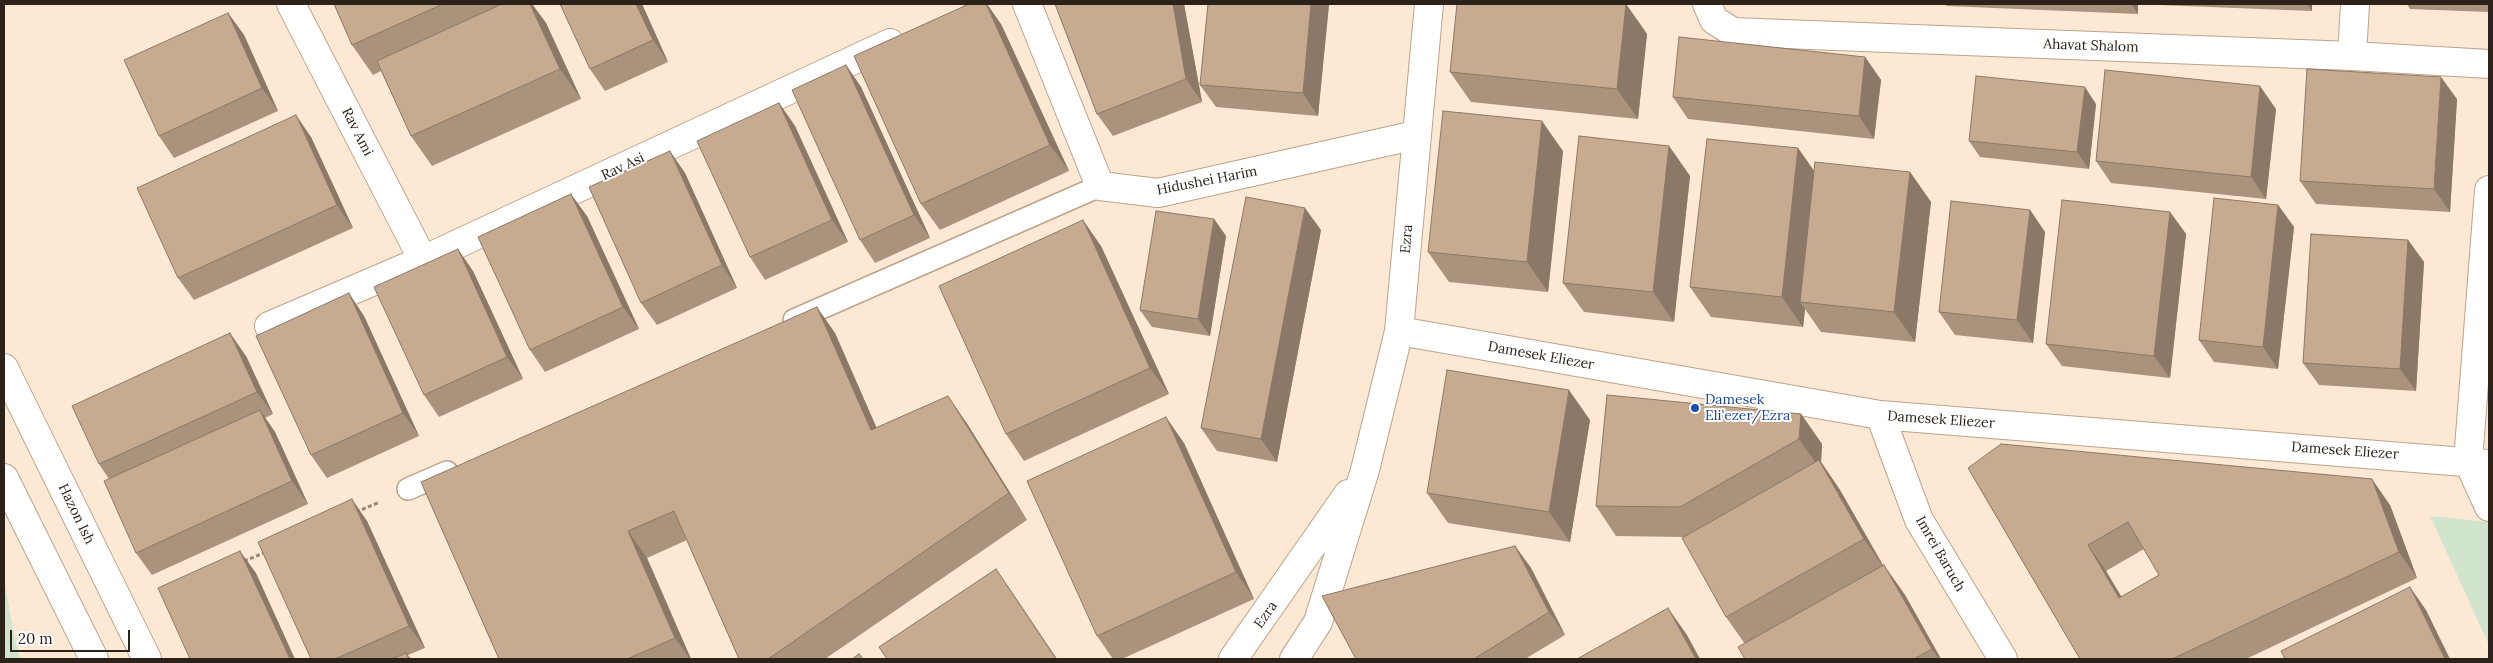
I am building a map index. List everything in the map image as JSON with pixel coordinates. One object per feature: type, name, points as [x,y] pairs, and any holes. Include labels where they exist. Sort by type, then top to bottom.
[{"type":"street","name":"Rav Ami","points":[[291,4],[423,260]]},
{"type":"street","points":[[1027,4],[1100,186]]},
{"type":"street","name":"Ezra","points":[[1294,659],[1318,622],[1365,470],[1399,331],[1429,4]]},
{"type":"street","name":"Ahavat Shalom","points":[[1708,4],[1714,20],[1733,32],[2352,56],[2489,64]]},
{"type":"street","points":[[2352,56],[2355,4]]},
{"type":"street","name":"Rav Asi","points":[[270,326],[423,260],[912,33]]},
{"type":"street","name":"Hidushei Harim","points":[[1100,186],[1158,193],[1416,135]]},
{"type":"street","points":[[2489,190],[2479,462],[2489,507]]},
{"type":"street","name":"Damesek Eliezer","points":[[1399,331],[1880,415],[2479,462]]},
{"type":"street","name":"Hazon Ish","points":[[4,368],[147,659]]},
{"type":"street","name":"Imrei Baruch","points":[[1880,415],[1919,520],[2003,659]]},
{"type":"street","name":"Ezra","points":[[1233,659],[1365,470]]},
{"type":"street","points":[[4,478],[94,659]]},
{"type":"lane","points":[[780,326],[1100,186]]},
{"type":"lane","points":[[408,489],[462,466]]},
{"type":"path","points":[[355,513],[408,489]]},
{"type":"path","points":[[240,563],[275,548]]},
{"type":"green space","points":[[2430,516],[2489,522],[2489,645]]},
{"type":"green space","points":[[4,580],[15,640],[20,659],[4,659]]},
{"type":"building","points":[[334,4],[443,4],[352,45]]},
{"type":"building","points":[[502,4],[530,4],[560,69],[411,136],[377,61]]},
{"type":"building","points":[[560,4],[636,4],[653,40],[590,69]]},
{"type":"building","points":[[969,4],[986,4],[1050,145],[921,204],[854,56]]},
{"type":"building","points":[[1055,4],[1173,4],[1186,79],[1097,114]]},
{"type":"building","points":[[1208,4],[1311,4],[1303,93],[1200,85]]},
{"type":"building","points":[[1457,4],[1626,4],[1617,89],[1450,72]]},
{"type":"building","points":[[228,13],[262,88],[159,136],[124,60]]},
{"type":"building","points":[[1679,37],[1865,57],[1859,116],[1673,97]]},
{"type":"building","points":[[846,65],[914,215],[860,240],[792,90]]},
{"type":"building","points":[[2307,69],[2441,77],[2434,189],[2300,181]]},
{"type":"building","points":[[2105,70],[2260,86],[2251,177],[2096,161]]},
{"type":"building","points":[[1976,76],[2085,87],[2077,152],[1969,141]]},
{"type":"building","points":[[779,103],[832,220],[750,257],[697,141]]},
{"type":"building","points":[[1443,111],[1542,121],[1527,262],[1428,252]]},
{"type":"building","points":[[296,115],[337,205],[178,278],[137,188]]},
{"type":"building","points":[[1579,136],[1669,146],[1653,292],[1563,283]]},
{"type":"building","points":[[1707,139],[1798,148],[1782,297],[1690,287]]},
{"type":"building","points":[[670,151],[722,265],[641,303],[589,187]]},
{"type":"building","points":[[1815,162],[1910,172],[1894,312],[1800,302]]},
{"type":"building","points":[[571,194],[623,307],[530,350],[478,237]]},
{"type":"building","points":[[1246,197],[1305,208],[1261,439],[1201,428]]},
{"type":"building","points":[[2214,198],[2278,205],[2263,347],[2199,340]]},
{"type":"building","points":[[2062,200],[2170,212],[2154,356],[2046,344]]},
{"type":"building","points":[[1951,201],[2030,210],[2017,320],[1939,312]]},
{"type":"building","points":[[1156,211],[1214,219],[1198,319],[1140,310]]},
{"type":"building","points":[[1083,220],[1150,368],[1006,434],[939,286]]},
{"type":"building","points":[[2311,234],[2408,240],[2400,369],[2303,363]]},
{"type":"building","points":[[458,249],[507,357],[424,395],[374,287]]},
{"type":"building","points":[[349,293],[403,413],[311,455],[256,336]]},
{"type":"building","points":[[817,307],[871,430],[948,396],[1009,493],[768,659],[739,659],[674,511],[628,531],[675,638],[627,659],[499,659],[421,482]]},
{"type":"building","points":[[230,333],[257,392],[99,464],[72,406]]},
{"type":"building","points":[[1447,370],[1569,390],[1549,512],[1427,493]]},
{"type":"building","points":[[1607,395],[1801,414],[1799,439],[1680,507],[1596,506]]},
{"type":"building","points":[[260,410],[292,481],[136,553],[104,481]]},
{"type":"building","points":[[1166,417],[1236,572],[1097,636],[1027,481]]},
{"type":"building","points":[[2001,444],[2372,479],[2399,552],[2172,659],[2080,659],[1968,468]],"holes":[[[2128,522],[2159,575],[2119,598],[2088,545]]]},
{"type":"building","points":[[1819,460],[1864,539],[1726,617],[1682,538]]},
{"type":"building","points":[[352,499],[409,626],[335,659],[311,659],[258,542]]},
{"type":"building","points":[[1515,546],[1549,612],[1474,659],[1356,659],[1322,596]]},
{"type":"building","points":[[240,551],[290,659],[190,659],[158,588]]},
{"type":"building","points":[[1884,565],[1932,649],[1914,659],[1745,659],[1738,647]]},
{"type":"building","points":[[996,569],[1056,659],[887,659],[879,647]]},
{"type":"building","points":[[2410,587],[2445,659],[2285,659],[2281,651]]},
{"type":"building","points":[[1668,608],[1696,659],[1577,659]]},
{"type":"building","points":[[406,653],[409,659],[392,659]]},
{"type":"building","points":[[859,654],[863,659],[852,659]]},
{"type":"place","name":"Damesek Eli'ezer/Ezra","points":[[1695,408]]}]
